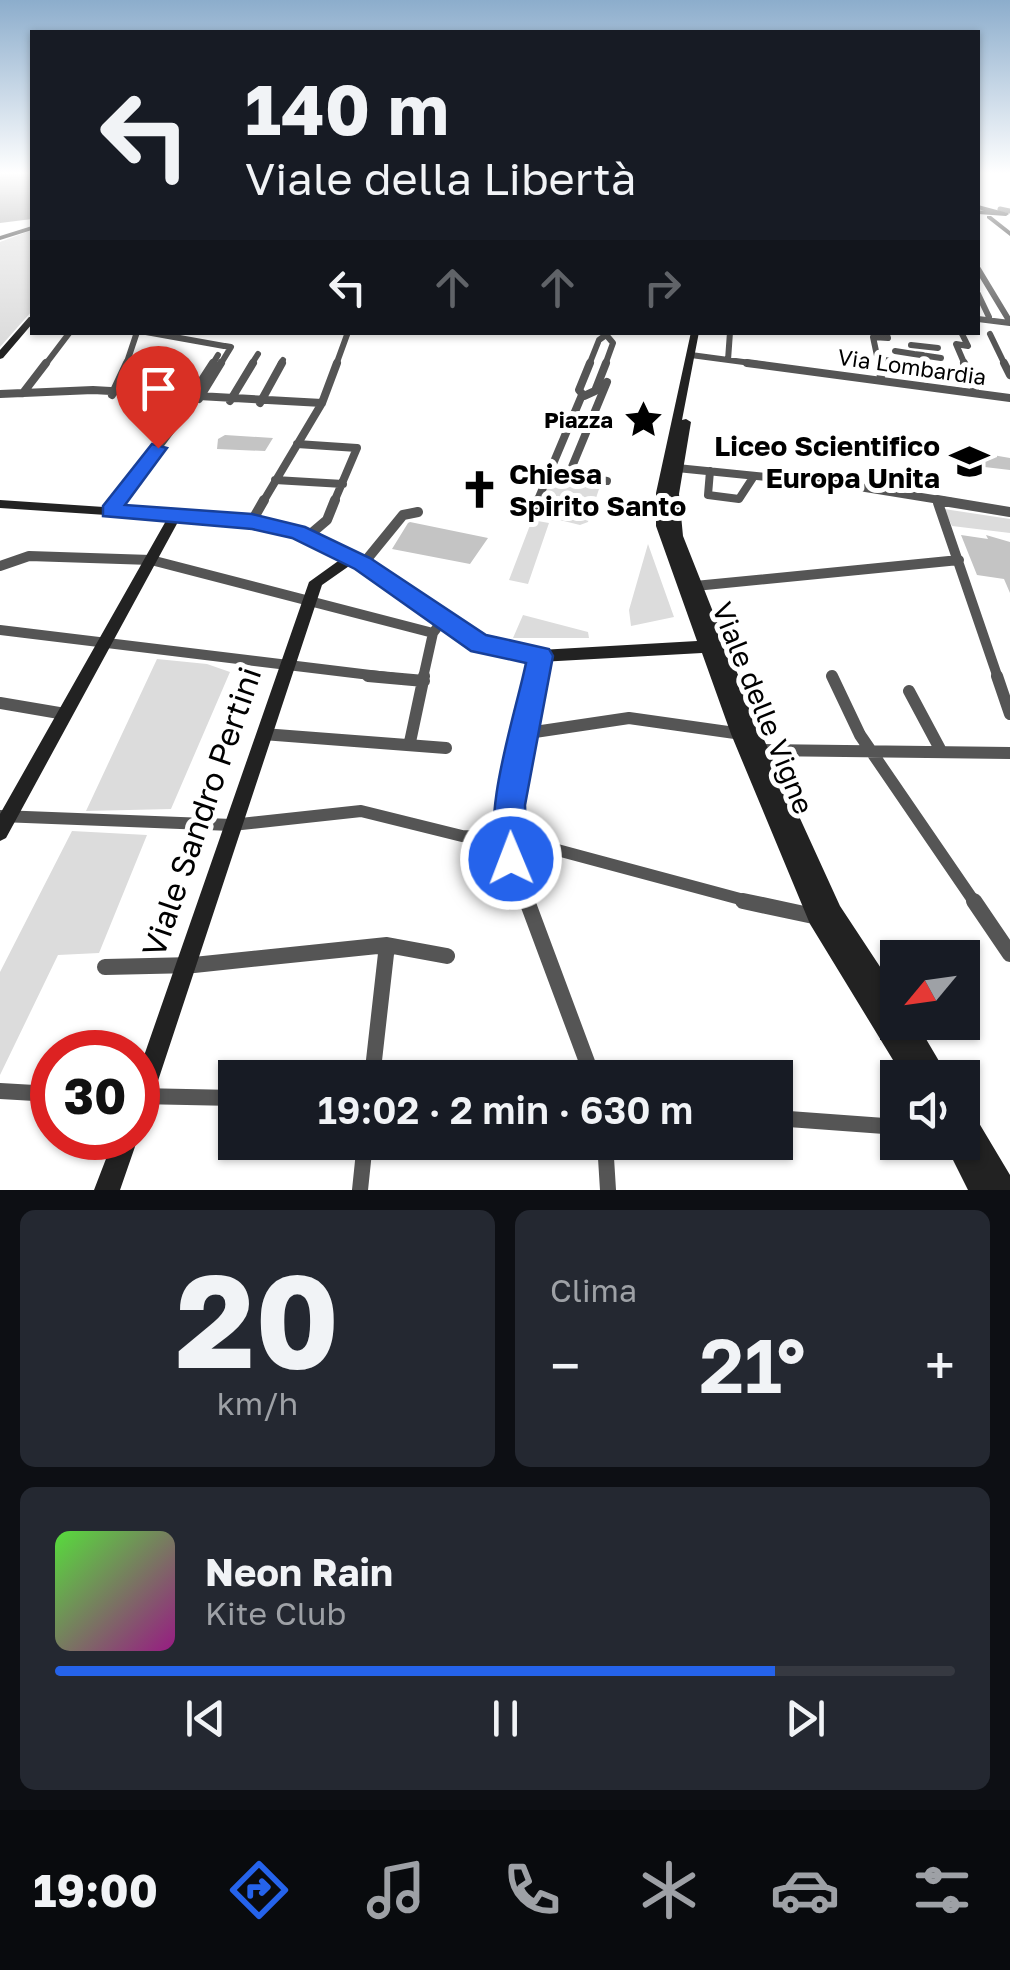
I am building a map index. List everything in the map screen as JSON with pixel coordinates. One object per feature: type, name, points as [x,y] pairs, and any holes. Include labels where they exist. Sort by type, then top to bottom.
[{"type":"street","points":[[0,238],[30,229]]},
{"type":"street","points":[[982,280],[1009,321]]},
{"type":"street","points":[[980,303],[989,317]]},
{"type":"street","points":[[980,317],[1009,321]]},
{"type":"street","points":[[980,317],[1009,321]]},
{"type":"street","points":[[0,356],[30,321]]},
{"type":"street","points":[[990,334],[1010,375]]},
{"type":"street","points":[[23,394],[68,335]]},
{"type":"street","points":[[113,392],[134,335]]},
{"type":"street","points":[[162,335],[224,346],[195,398]]},
{"type":"street","points":[[252,522],[320,405],[347,335]]},
{"type":"street","points":[[532,515],[581,397],[579,390],[599,340],[609,335],[614,343],[595,392],[581,397]]},
{"type":"street","name":"Viale delle Vigne","points":[[695,335],[677,468],[674,528],[711,646]]},
{"type":"street","name":"Viale delle Vigne","points":[[703,335],[662,494],[662,526],[825,915],[907,1060]]},
{"type":"street","points":[[728,360],[730,335]]},
{"type":"street","points":[[882,380],[874,337],[888,338],[887,335]]},
{"type":"street","points":[[962,335],[968,346],[956,344],[976,393]]},
{"type":"street","points":[[878,359],[938,348]]},
{"type":"street","points":[[895,352],[941,358]]},
{"type":"street","points":[[230,400],[258,354]]},
{"type":"street","points":[[917,354],[967,372]]},
{"type":"street","name":"Via Lombardia","points":[[695,355],[1010,398]]},
{"type":"street","points":[[261,402],[283,360]]},
{"type":"street","points":[[570,474],[608,382]]},
{"type":"street","points":[[0,394],[94,390],[320,405]]},
{"type":"street","points":[[581,397],[598,403]]},
{"type":"street","points":[[110,511],[174,426]]},
{"type":"street","points":[[296,444],[357,448],[327,520],[307,536]]},
{"type":"street","points":[[677,468],[847,485],[1010,512]]},
{"type":"street","points":[[551,471],[607,481]]},
{"type":"street","points":[[710,471],[708,495],[740,499],[754,476]]},
{"type":"street","points":[[275,480],[343,484]]},
{"type":"street","points":[[938,503],[1010,714]]},
{"type":"street","points":[[0,504],[252,522],[307,536],[357,561],[437,627]]},
{"type":"street","points":[[357,561],[403,515],[418,512]]},
{"type":"street","points":[[0,832],[4,816],[175,516]]},
{"type":"street","points":[[0,566],[29,556],[150,560],[308,604],[437,627],[480,644],[540,656],[711,646]]},
{"type":"street","points":[[694,586],[959,560]]},
{"type":"street","name":"Viale Sandro Pertini","points":[[160,1036],[316,582],[357,561]]},
{"type":"street","points":[[410,742],[437,627]]},
{"type":"street","points":[[0,630],[103,646],[424,681]]},
{"type":"street","points":[[540,656],[511,805],[511,859],[586,1060]]},
{"type":"street","points":[[832,675],[871,752],[1010,954]]},
{"type":"street","points":[[909,691],[940,750]]},
{"type":"street","points":[[0,703],[65,714]]},
{"type":"street","points":[[528,732],[629,718],[746,734]]},
{"type":"street","points":[[263,734],[410,742],[446,748]]},
{"type":"street","points":[[753,750],[1010,753]]},
{"type":"street","points":[[4,816],[232,825],[361,811],[462,836],[509,837],[692,890],[825,915]]},
{"type":"street","name":"Viale delle Vigne","points":[[825,915],[880,990]]},
{"type":"street","points":[[374,1060],[387,944]]},
{"type":"street","points":[[105,968],[183,966],[387,944],[447,956]]},
{"type":"street","points":[[0,1092],[30,1093]]},
{"type":"street","points":[[160,1099],[218,1098]]},
{"type":"street","points":[[793,1119],[880,1126]]},
{"type":"street","points":[[980,1153],[1005,1190]]},
{"type":"street","points":[[107,1190],[118,1160]]},
{"type":"street","points":[[360,1190],[363,1160]]},
{"type":"street","points":[[606,1160],[608,1190]]},
{"type":"street","points":[[973,1160],[982,1190]]},
{"type":"shaded area","points":[[30,231],[30,313],[0,347],[0,242]]},
{"type":"shaded area","points":[[552,475],[601,483],[588,522],[580,525],[535,514]]},
{"type":"shaded area","points":[[944,509],[1010,519],[1010,533],[952,526]]},
{"type":"shaded area","points":[[532,520],[549,523],[528,584],[509,580]]},
{"type":"shaded area","points":[[648,544],[674,617],[631,626],[629,610]]},
{"type":"shaded area","points":[[523,615],[588,632],[589,638],[513,638]]},
{"type":"shaded area","points":[[157,659],[207,664],[230,672],[171,809],[86,811]]},
{"type":"shaded area","points":[[72,831],[147,835],[99,953],[58,955],[0,1075],[0,972]]},
{"type":"building","points":[[225,435],[273,438],[265,451],[217,449],[218,439]]},
{"type":"building","points":[[969,451],[1010,458],[1010,470],[976,466]]},
{"type":"building","points":[[408,523],[488,538],[470,564],[392,549]]},
{"type":"building","points":[[961,535],[988,539],[986,535],[1010,542],[1010,593],[1004,579],[977,575]]},
{"type":"place","name":"Piazza","points":[[643,420]]},
{"type":"place","name":"Liceo Scientifico Europa Unita","points":[[970,462]]},
{"type":"place","name":"Chiesa Spirito Santo","points":[[479,490]]},
{"type":"route","points":[[158,448],[110,511],[252,522],[298,532],[362,564],[480,644],[540,656],[511,805],[511,859]]}]
